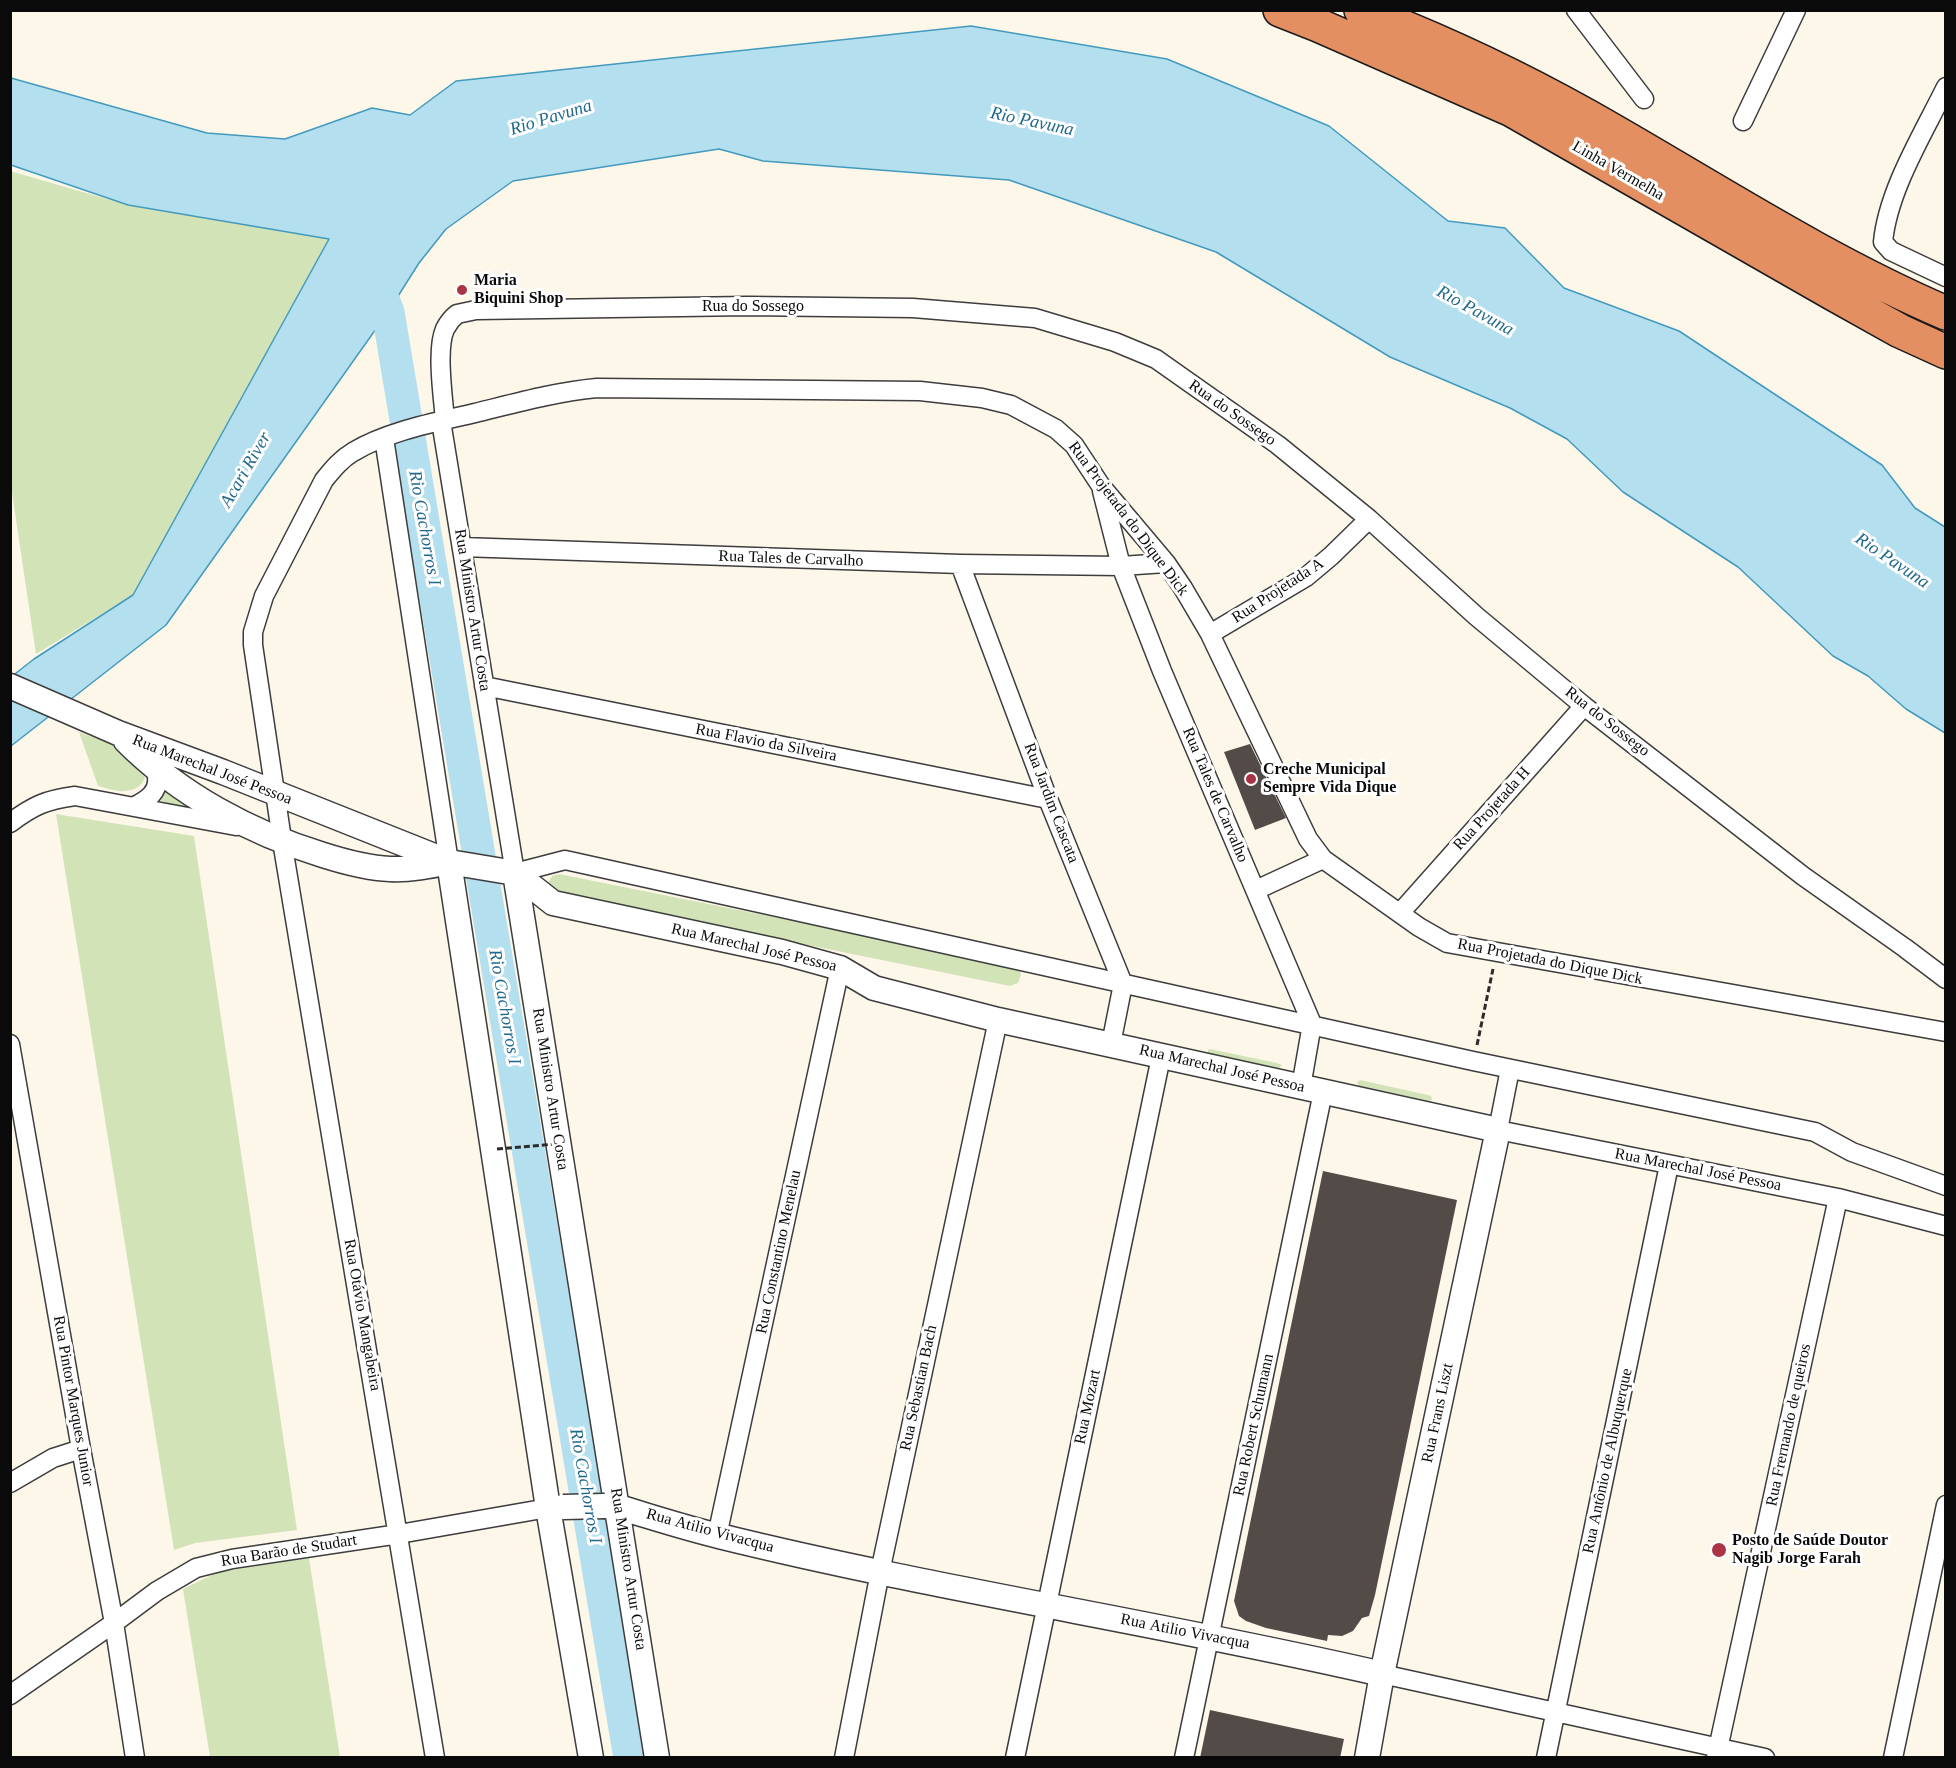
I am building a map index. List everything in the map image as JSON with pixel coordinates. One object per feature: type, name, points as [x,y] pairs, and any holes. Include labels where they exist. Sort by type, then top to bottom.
[{"type":"highway","name":"Linha Vermelha","points":[[1280,10],[1512,110],[1871,315],[1946,352]]},
{"type":"highway","name":"Linha Vermelha","points":[[1361,10],[1486,63],[1586,115],[1835,260],[1946,313]]},
{"type":"street","points":[[1576,10],[1644,99]]},
{"type":"street","points":[[1743,121],[1796,10]]},
{"type":"street","points":[[1946,87],[1895,193],[1885,226],[1883,242],[1891,251],[1946,277]]},
{"type":"street","name":"Rua do Sossego","points":[[443,421],[441,341],[445,330],[457,314],[476,310],[748,306],[913,308],[1035,318],[1115,342],[1155,359],[1278,445],[1369,519],[1476,616],[1584,706],[1803,876],[1946,979]]},
{"type":"street","name":"Rua Projetada do Dique Dick","points":[[421,426],[556,393],[597,388],[920,391],[982,398],[1011,405],[1056,429],[1074,445],[1101,486],[1166,563],[1210,634],[1308,839],[1323,859],[1419,927],[1447,942],[1496,952],[1946,1032]]},
{"type":"street","name":"Rua Ministro Artur Costa","points":[[443,421],[484,686],[506,872],[612,1507],[657,1758]]},
{"type":"street","name":"Rua Otávio Mangabeira","points":[[421,426],[353,452],[338,463],[324,480],[257,615],[253,645],[282,842],[435,1758]]},
{"type":"street","points":[[390,436],[459,864],[556,1508],[591,1758]]},
{"type":"street","name":"Rua Tales de Carvalho","points":[[1101,486],[1121,566],[1162,671],[1312,1024]]},
{"type":"street","name":"Rua Projetada A","points":[[1210,634],[1306,577],[1349,540],[1369,519]]},
{"type":"street","name":"Rua Tales de Carvalho","points":[[462,547],[960,564],[1121,566],[1166,563]]},
{"type":"street","name":"Rua Jardim Cascata","points":[[960,564],[1048,799],[1123,984]]},
{"type":"street","name":"Rua Marechal José Pessoa","points":[[10,686],[118,734],[162,760],[275,794],[459,864],[506,872],[565,860],[1473,1061],[1815,1132],[1852,1152],[1946,1186]]},
{"type":"street","name":"Rua Flavio da Silveira","points":[[484,686],[1048,799]]},
{"type":"street","name":"Rua Projetada H","points":[[1400,913],[1584,706]]},
{"type":"street","points":[[135,806],[153,793],[162,760]]},
{"type":"street","name":"Rua Marechal José Pessoa","points":[[162,760],[178,784],[251,829],[282,842],[350,862],[391,870],[459,864]]},
{"type":"street","points":[[10,823],[32,806],[54,799],[75,796],[251,829]]},
{"type":"street","points":[[287,872],[309,851]]},
{"type":"street","points":[[1256,890],[1323,859]]},
{"type":"street","name":"Rua Marechal José Pessoa","points":[[506,872],[553,903],[782,952],[840,968],[874,988],[998,1020],[1498,1130],[1838,1198],[1946,1226]]},
{"type":"street","name":"Rua Constantino Menelau","points":[[717,1536],[840,968]]},
{"type":"street","points":[[1111,1044],[1123,984]]},
{"type":"street","name":"Rua Sebastian Bach","points":[[844,1758],[880,1572],[998,1020]]},
{"type":"street","name":"Rua Robert Schumann","points":[[1184,1758],[1209,1637],[1312,1089],[1312,1024]]},
{"type":"street","name":"Rua Pintor Marques Junior","points":[[10,1044],[114,1623],[135,1758]]},
{"type":"street","name":"Rua Mozart","points":[[1015,1758],[1161,1057]]},
{"type":"street","name":"Rua Frans Liszt","points":[[1367,1758],[1382,1674],[1510,1069]]},
{"type":"street","name":"Rua Antônio de Albuquerque","points":[[1546,1758],[1670,1165]]},
{"type":"street","name":"Rua Frernando de queiros","points":[[1717,1752],[1838,1198]]},
{"type":"street","points":[[10,1482],[53,1458],[81,1449]]},
{"type":"street","points":[[1893,1758],[1946,1505]]},
{"type":"street","name":"Rua Barão de Studart","points":[[10,1695],[157,1591],[196,1568],[232,1559],[556,1508],[612,1507]]},
{"type":"street","name":"Rua Atilio Vivacqua","points":[[612,1507],[717,1536],[880,1572],[1209,1637],[1556,1711],[1717,1752],[1766,1758]]},
{"type":"path","points":[[1473,1061],[1496,952]]},
{"type":"path","points":[[497,1149],[555,1144]]},
{"type":"green space","points":[[10,171],[128,205],[329,239],[133,595],[36,654],[11,486]]},
{"type":"green space","points":[[79,732],[135,756],[144,766],[145,778],[142,783],[132,790],[125,791],[98,786]]},
{"type":"green space","points":[[164,786],[202,804],[189,811],[157,799]]},
{"type":"green space","points":[[56,814],[194,836],[297,1530],[195,1543],[174,1550]]},
{"type":"green space","points":[[559,874],[1013,965],[1019,969],[1021,975],[1018,983],[1010,986],[556,894],[547,885],[552,876]]},
{"type":"green space","points":[[1210,1049],[1282,1065],[1279,1068],[1208,1054]]},
{"type":"green space","points":[[1360,1080],[1428,1095],[1432,1099],[1430,1101],[1359,1086],[1357,1082]]},
{"type":"green space","points":[[309,1558],[340,1757],[210,1757],[183,1589],[218,1572]]},
{"type":"water","points":[[971,26],[1167,59],[1329,126],[1448,221],[1505,228],[1564,288],[1679,331],[1882,465],[1915,508],[1945,527],[1945,733],[1906,709],[1868,676],[1833,656],[1738,567],[1623,492],[1567,439],[1510,408],[1390,357],[1216,252],[1009,180],[763,161],[719,149],[513,181],[446,229],[419,263],[388,312],[166,625],[11,746],[11,677],[34,659],[133,595],[329,239],[128,205],[11,165],[11,78],[207,133],[285,139],[372,108],[410,115],[456,81]]},
{"type":"building","points":[[1250,744],[1286,818],[1255,830],[1224,752]]},
{"type":"building","points":[[1323,1171],[1457,1200],[1369,1616],[1362,1618],[1353,1631],[1342,1636],[1328,1635],[1327,1641],[1266,1628],[1246,1621],[1239,1616],[1234,1601]]},
{"type":"building","points":[[1210,1710],[1344,1739],[1340,1758],[1200,1758]]},
{"type":"waterway","name":"Rio Cachorros I","points":[[371,270],[388,312],[630,1758]]},
{"type":"place","name":"Maria Biquini Shop","points":[[462,290]]},
{"type":"place","name":"Creche Municipal Sempre Vida Dique","points":[[1251,779]]},
{"type":"place","name":"Posto de Saúde Doutor Nagib Jorge Farah","points":[[1719,1550]]},
{"type":"water label","name":"Rio Pavuna","points":[[551,118]]},
{"type":"water label","name":"Rio Pavuna","points":[[1032,122]]},
{"type":"water label","name":"Rio Pavuna","points":[[1475,311]]},
{"type":"water label","name":"Acari River","points":[[246,470]]},
{"type":"water label","name":"Rio Pavuna","points":[[1892,561]]}]
